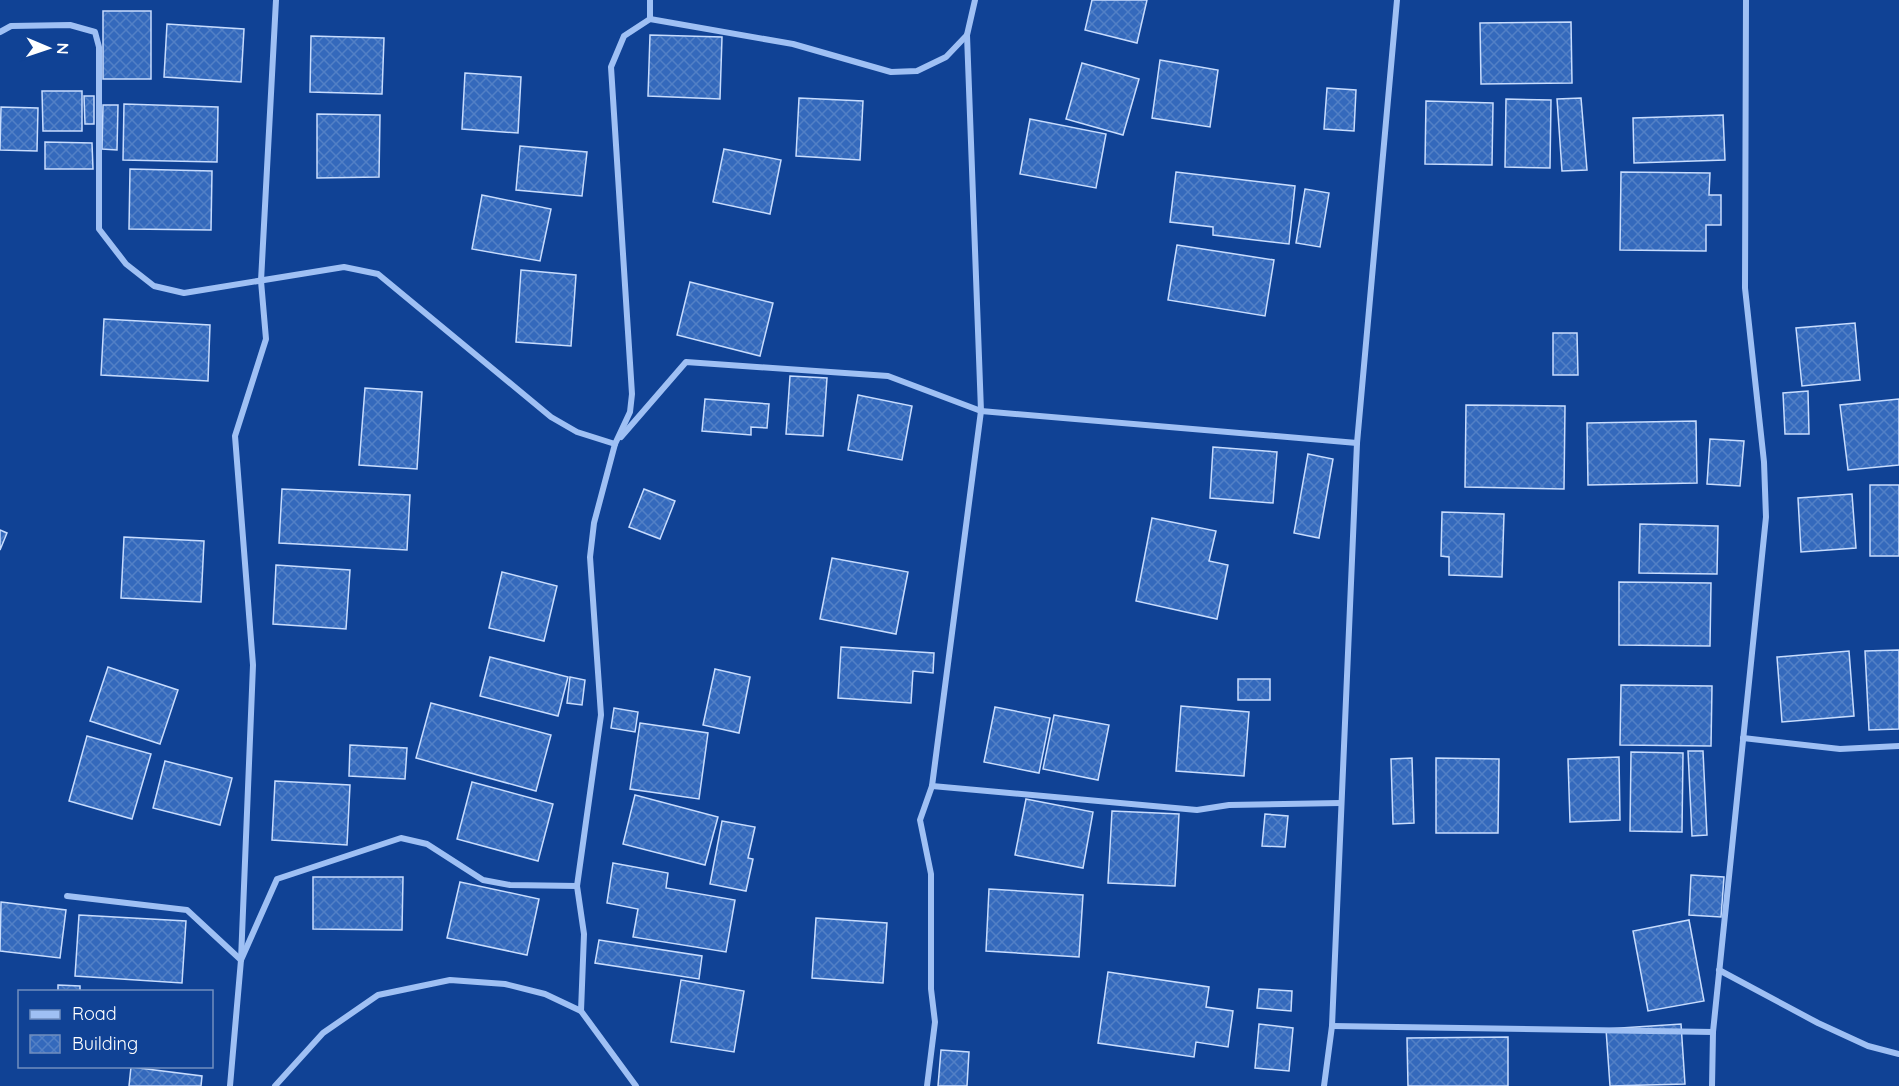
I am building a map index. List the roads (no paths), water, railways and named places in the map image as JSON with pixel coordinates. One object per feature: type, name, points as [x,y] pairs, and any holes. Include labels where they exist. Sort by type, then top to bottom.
[{"type":"street","points":[[230,1086],[241,960],[253,665],[235,436],[266,339],[261,280],[276,0]]},
{"type":"street","points":[[650,0],[650,19]]},
{"type":"street","points":[[927,1086],[935,1022],[930,989],[931,874],[920,820],[932,786],[981,411],[967,35],[975,0]]},
{"type":"street","points":[[1324,1086],[1332,1026],[1357,444],[1397,0]]},
{"type":"street","points":[[1712,1086],[1713,1032],[1766,517],[1764,462],[1745,288],[1746,0]]},
{"type":"street","points":[[581,1011],[585,934],[577,886],[601,715],[590,557],[594,523],[615,444],[630,412],[632,394],[612,67],[624,36],[650,19],[793,44],[891,72],[917,71],[946,57],[967,35]]},
{"type":"street","points":[[0,32],[11,26],[70,24],[95,32],[99,47],[99,230],[126,264],[154,286],[184,293],[344,267],[378,274],[551,417],[577,432],[615,444]]},
{"type":"street","points":[[615,444],[686,362],[888,376],[981,411],[1357,444]]},
{"type":"street","points":[[1743,738],[1840,748],[1899,746]]},
{"type":"street","points":[[932,786],[1197,810],[1229,806],[1341,803]]},
{"type":"street","points":[[241,960],[278,879],[401,838],[427,844],[483,880],[510,885],[577,886]]},
{"type":"street","points":[[67,896],[188,910],[241,960]]},
{"type":"street","points":[[1719,970],[1828,1028],[1868,1046],[1899,1054]]},
{"type":"street","points":[[275,1086],[323,1033],[378,995],[450,980],[505,984],[544,994],[581,1011],[636,1086]]},
{"type":"street","points":[[1332,1026],[1713,1032]]}]
